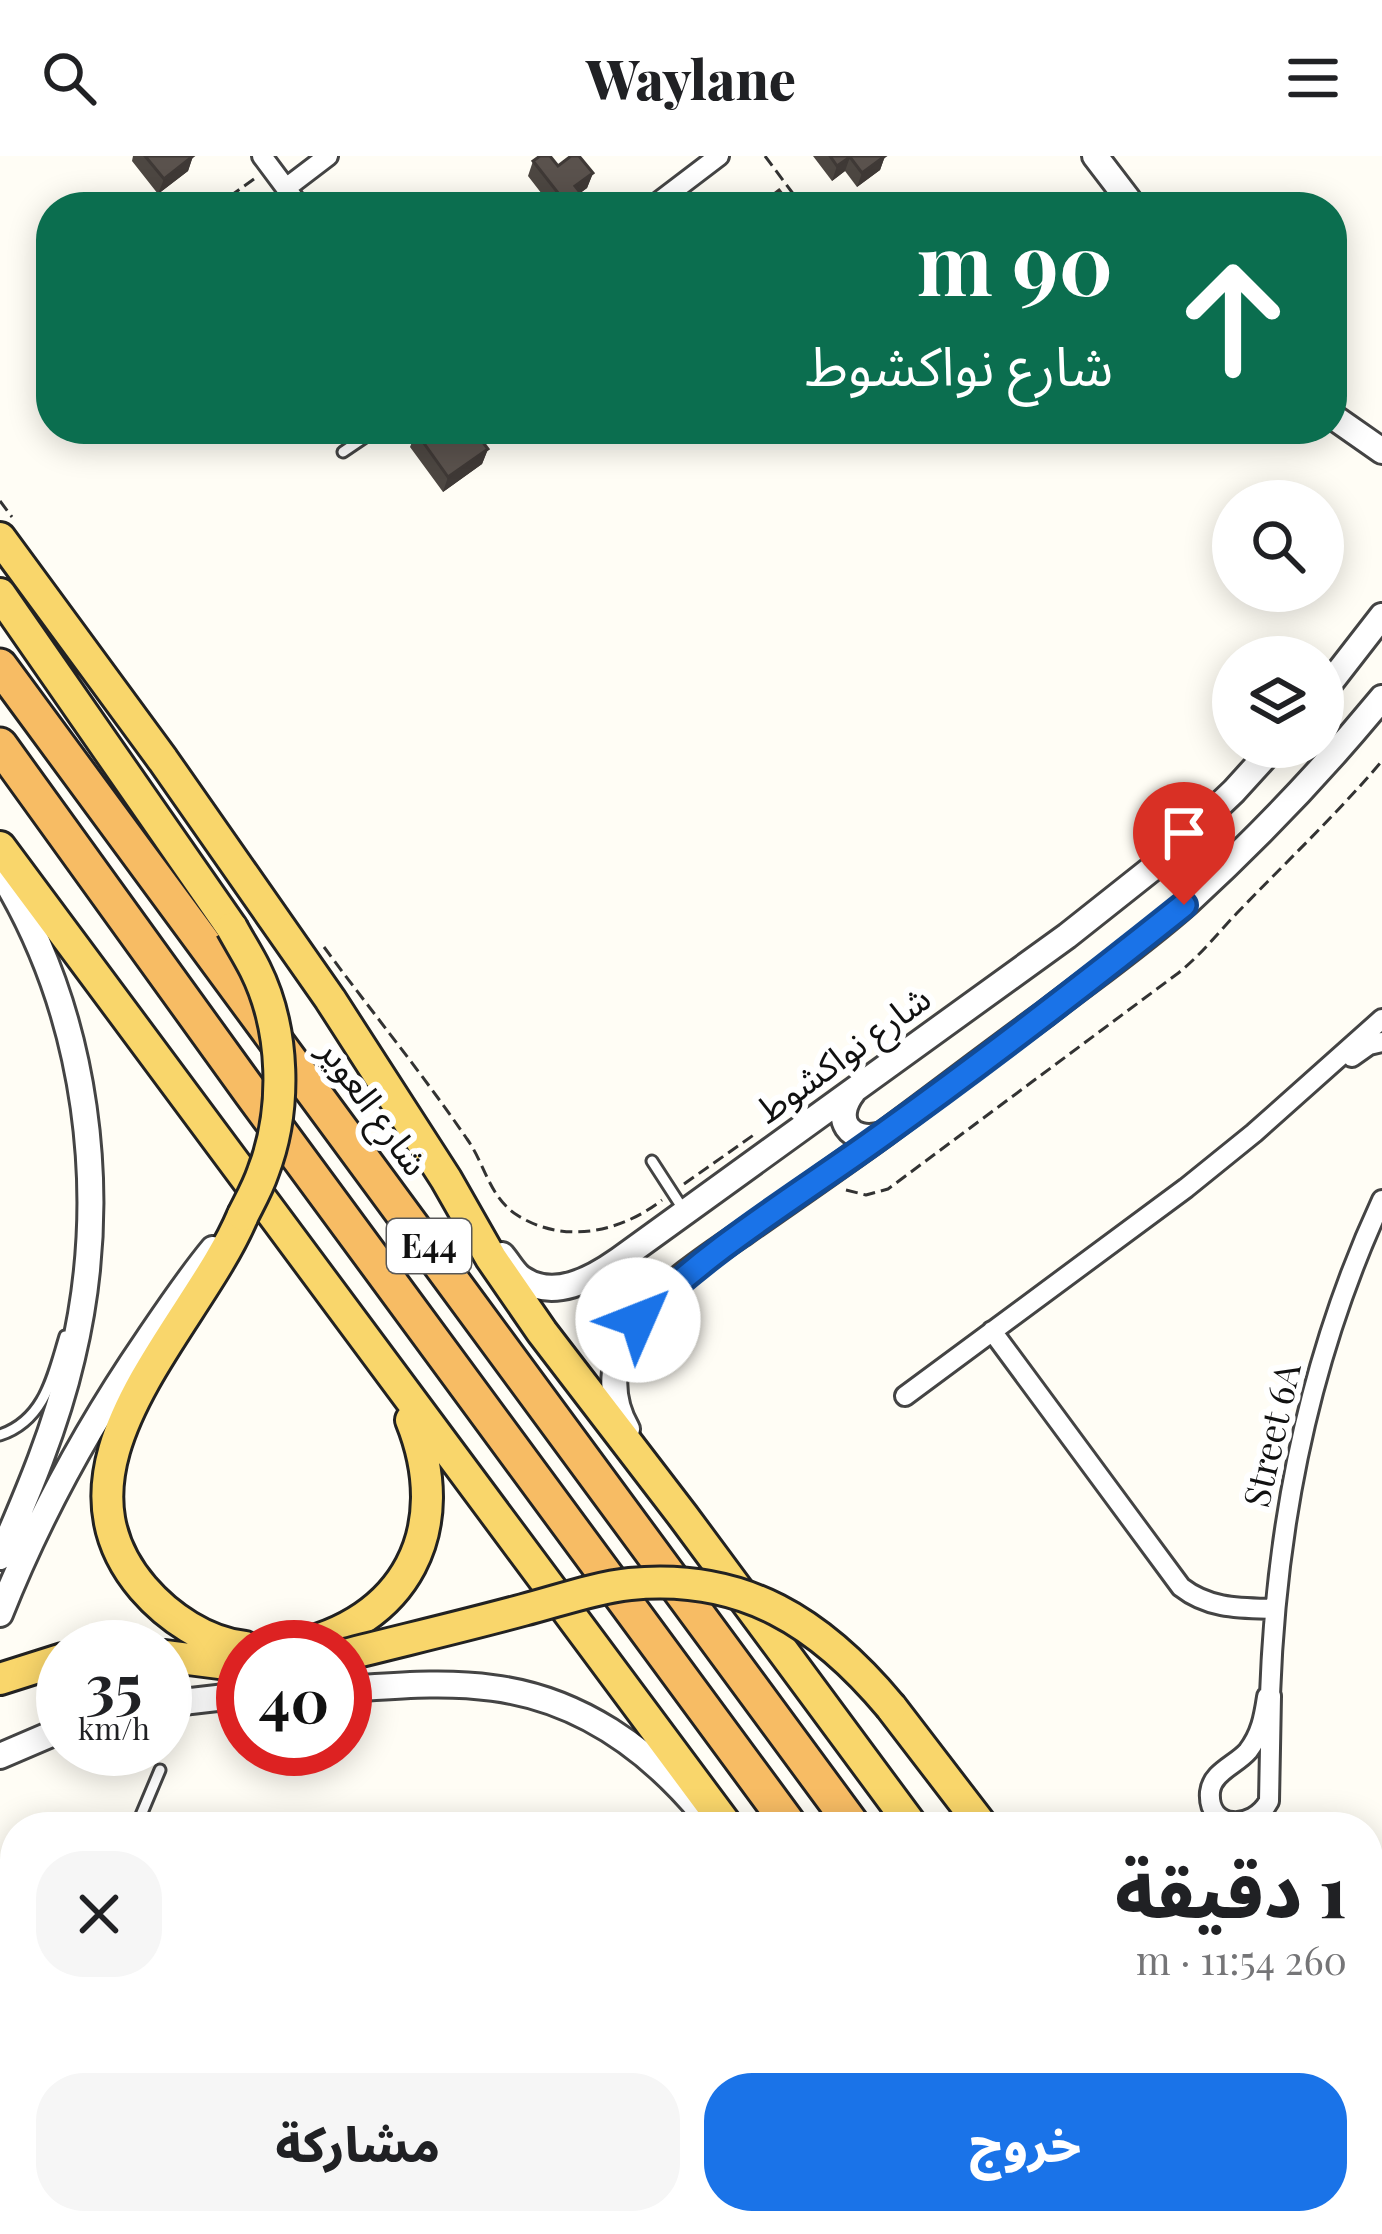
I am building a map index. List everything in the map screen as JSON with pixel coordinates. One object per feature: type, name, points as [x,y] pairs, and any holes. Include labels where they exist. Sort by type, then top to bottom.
[{"type":"highway","name":"شارع العوير","points":[[0,666],[843,1812]]},
{"type":"highway","name":"E44","points":[[0,745],[779,1812]]},
{"type":"main road","points":[[6,528],[330,999],[491,1258],[902,1812]]},
{"type":"main road","points":[[0,594],[232,928],[257,972],[273,1020],[280,1070],[265,1170],[215,1271],[138,1393],[111,1458],[107,1504],[111,1526],[139,1584],[162,1609],[197,1632],[216,1638]]},
{"type":"main road","points":[[0,847],[717,1812]]},
{"type":"main road","points":[[363,1620],[393,1592],[413,1560],[425,1524],[428,1487],[423,1450],[409,1415],[367,1342]]},
{"type":"main road","points":[[372,1647],[628,1585],[665,1583],[740,1595],[807,1626],[863,1674],[972,1812]]},
{"type":"main road","points":[[0,1679],[36,1668]]},
{"type":"street","points":[[286,188],[328,156]]},
{"type":"street","points":[[672,192],[719,156]]},
{"type":"street","points":[[1095,156],[1123,192]]},
{"type":"street","points":[[266,162],[289,192]]},
{"type":"street","points":[[1347,426],[1382,451]]},
{"type":"street","points":[[1344,665],[1382,616]]},
{"type":"street","points":[[683,1516],[623,1423],[614,1400],[614,1371],[622,1344],[638,1320],[693,1268],[882,1135],[1184,905],[1263,832],[1382,698]]},
{"type":"street","name":"شارع نواكشوط","points":[[446,1179],[521,1278],[557,1287],[596,1276],[679,1202],[854,1090],[1067,936],[1154,867],[1254,768]]},
{"type":"street","points":[[0,871],[33,931],[76,1062],[88,1154],[90,1231],[66,1384],[0,1557]]},
{"type":"street","points":[[905,1396],[1186,1188],[1382,1018]]},
{"type":"street","points":[[1313,1080],[1337,1073],[1362,1049],[1382,1042]]},
{"type":"street","points":[[854,1090],[843,1110],[844,1121],[860,1137],[882,1135]]},
{"type":"street","name":"Street 6A","points":[[1262,1812],[1269,1801],[1275,1609],[1286,1514],[1317,1376],[1382,1200]]},
{"type":"street","points":[[0,1614],[87,1432],[189,1280],[243,1215]]},
{"type":"street","points":[[992,1331],[1180,1587],[1217,1606],[1275,1609]]},
{"type":"street","points":[[372,1688],[496,1688],[560,1705],[619,1735],[670,1777],[701,1812]]},
{"type":"street","name":"Street 6A","points":[[1217,1812],[1212,1784],[1252,1744],[1270,1695]]},
{"type":"street","points":[[0,1756],[36,1741]]},
{"type":"lane","points":[[343,452],[355,444]]},
{"type":"lane","points":[[652,1161],[679,1202]]},
{"type":"lane","points":[[0,1435],[26,1422],[42,1400],[84,1292]]},
{"type":"lane","points":[[142,1812],[157,1776]]},
{"type":"path","points":[[765,156],[792,192]]},
{"type":"path","points":[[232,192],[266,162]]},
{"type":"path","points":[[0,501],[6,528]]},
{"type":"path","points":[[829,1172],[855,1193],[888,1189],[1207,949],[1382,761]]},
{"type":"path","points":[[318,939],[470,1142],[494,1191],[510,1210],[545,1227],[590,1232],[631,1222],[679,1202],[758,1132]]},
{"type":"building","points":[[145,156],[193,156],[164,179]]},
{"type":"building","points":[[550,156],[558,166],[579,156],[593,173],[575,186],[580,192],[557,192],[533,161]]},
{"type":"building","points":[[830,156],[885,156],[862,173],[850,157],[837,166]]},
{"type":"building","points":[[425,444],[484,444],[488,449],[448,477]]},
{"type":"route","points":[[638,1320],[693,1268],[882,1135],[1184,905]]}]
